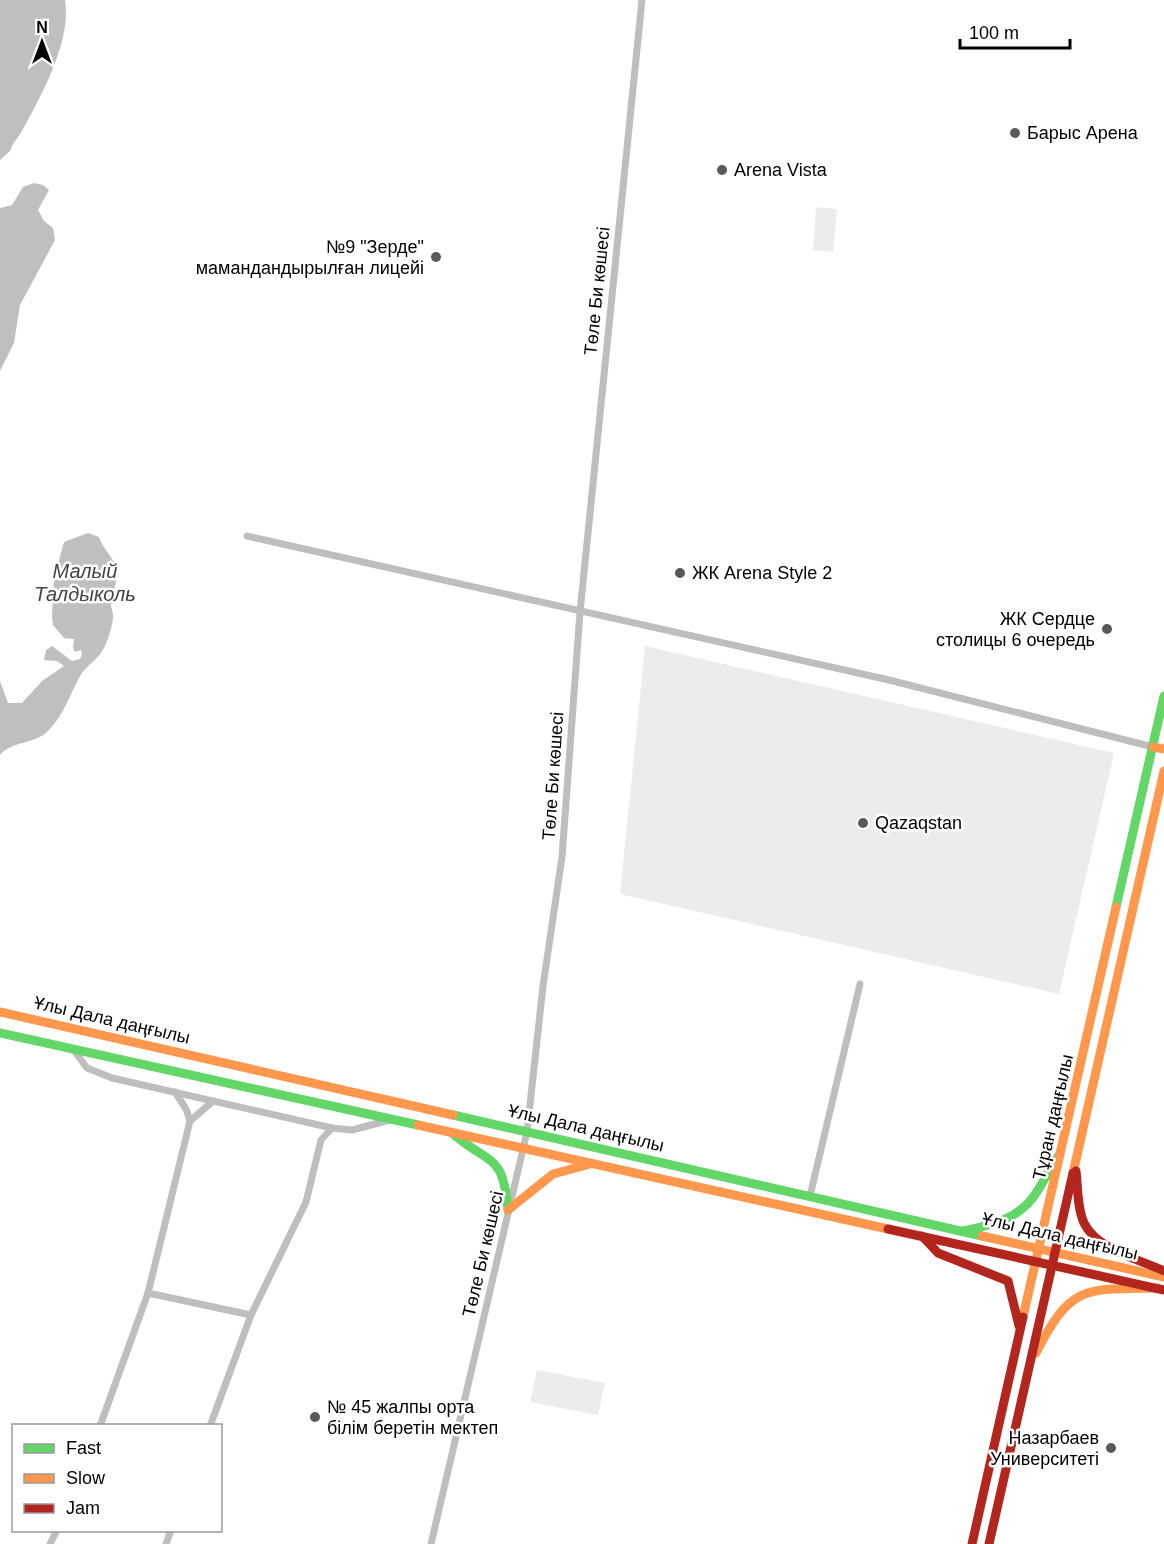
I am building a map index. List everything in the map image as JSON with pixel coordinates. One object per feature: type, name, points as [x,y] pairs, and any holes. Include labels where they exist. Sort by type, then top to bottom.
[{"type":"main road","name":"Тұран даңғылы","points":[[972,1544],[1164,696]]},
{"type":"main road","points":[[1153,747],[1164,749]]},
{"type":"main road","name":"Тұран даңғылы","points":[[1052,1264],[1164,771]]},
{"type":"main road","points":[[1155,812],[1164,801]]},
{"type":"main road","name":"Ұлы Дала даңғылы","points":[[0,1012],[1164,1277]]},
{"type":"main road","points":[[15,1036],[20,1016]]},
{"type":"main road","name":"Ұлы Дала даңғылы","points":[[0,1033],[1161,1289]]},
{"type":"main road","points":[[452,1133],[466,1147],[489,1156],[501,1168],[507,1181],[508,1210]]},
{"type":"main road","points":[[963,1231],[998,1224],[1020,1212],[1039,1190],[1049,1167],[1062,1152]]},
{"type":"main road","points":[[508,1210],[553,1174],[594,1163]]},
{"type":"main road","points":[[1075,1163],[1082,1214],[1091,1232],[1111,1247],[1164,1270]]},
{"type":"main road","points":[[922,1236],[938,1253],[983,1269],[1008,1281],[1020,1329]]},
{"type":"main road","points":[[989,1544],[1052,1264]]},
{"type":"main road","points":[[1029,1366],[1061,1308],[1076,1298],[1097,1290],[1161,1289]]},
{"type":"street","name":"Төле Би көшесі","points":[[431,1544],[527,1132],[543,986],[562,857],[580,612],[642,0]]},
{"type":"street","points":[[247,536],[889,680],[1153,747]]},
{"type":"street","points":[[810,1196],[860,984]]},
{"type":"street","points":[[73,1049],[87,1068],[112,1078],[332,1128],[352,1130],[393,1119]]},
{"type":"street","points":[[100,1424],[148,1293],[190,1121],[186,1109],[175,1092]]},
{"type":"street","points":[[190,1121],[213,1101]]},
{"type":"street","points":[[210,1424],[251,1315],[306,1202],[321,1140],[332,1128]]},
{"type":"street","points":[[148,1293],[251,1315]]},
{"type":"shaded area","points":[[816,207],[837,209],[833,252],[813,250]]},
{"type":"shaded area","name":"Qazaqstan","points":[[645,646],[1114,753],[1059,994],[620,894]]},
{"type":"shaded area","points":[[537,1370],[605,1383],[598,1415],[530,1402]]},
{"type":"water","points":[[0,0],[65,0],[66,16],[64,33],[46,85],[10,151],[0,160]]},
{"type":"water","points":[[34,183],[43,185],[49,190],[38,210],[44,221],[53,228],[55,240],[20,305],[14,343],[0,371],[0,208],[12,205],[23,187]]},
{"type":"water","name":"Малый Талдыколь","points":[[88,533],[99,537],[116,569],[111,605],[113,618],[107,641],[101,653],[82,673],[54,725],[43,735],[10,747],[0,755],[0,681],[8,703],[22,703],[42,681],[64,666],[57,661],[44,660],[46,650],[52,646],[72,661],[80,659],[82,654],[81,650],[75,652],[74,639],[64,638],[53,625],[52,617],[54,579],[64,542]]},
{"type":"traffic: fast","points":[[1116,907],[1164,696]]},
{"type":"traffic: fast","points":[[0,1033],[418,1125]]},
{"type":"traffic: fast","points":[[453,1115],[982,1236]]},
{"type":"traffic: fast","points":[[452,1133],[492,1162],[498,1169],[506,1191],[508,1210]]},
{"type":"traffic: fast","points":[[963,1231],[996,1223],[1024,1207],[1038,1190],[1060,1154]]},
{"type":"traffic: slow","points":[[1153,747],[1164,749]]},
{"type":"traffic: slow","points":[[1073,1173],[1164,771]]},
{"type":"traffic: slow","points":[[1023,1317],[1116,907]]},
{"type":"traffic: slow","points":[[0,1012],[453,1115]]},
{"type":"traffic: slow","points":[[418,1125],[888,1229]]},
{"type":"traffic: slow","points":[[508,1210],[553,1174],[590,1164]]},
{"type":"traffic: slow","points":[[982,1236],[1164,1277]]},
{"type":"traffic: slow","points":[[1036,1353],[1059,1314],[1070,1302],[1082,1295],[1113,1289],[1158,1288]]},
{"type":"traffic: jam","points":[[1076,1171],[1080,1211],[1090,1232],[1108,1247],[1164,1271]]},
{"type":"traffic: jam","points":[[989,1544],[1073,1173]]},
{"type":"traffic: jam","points":[[888,1229],[1164,1290]]},
{"type":"traffic: jam","points":[[922,1236],[938,1253],[1008,1281],[1019,1326]]},
{"type":"traffic: jam","points":[[972,1544],[1023,1317]]},
{"type":"place","name":"Барыс Арена","points":[[1015,133]]},
{"type":"place","name":"Arena Vista","points":[[722,170]]},
{"type":"place","name":"№9 \"Зерде\" мамандандырылған лицейі","points":[[436,257]]},
{"type":"place","name":"ЖК Arena Style 2","points":[[680,573]]},
{"type":"place","name":"ЖК Сердце столицы 6 очередь","points":[[1107,629]]},
{"type":"place","name":"Qazaqstan","points":[[863,823]]},
{"type":"place","name":"№ 45 жалпы орта білім беретін мектеп","points":[[315,1417]]},
{"type":"place","name":"Назарбаев Университеті","points":[[1111,1448]]}]
